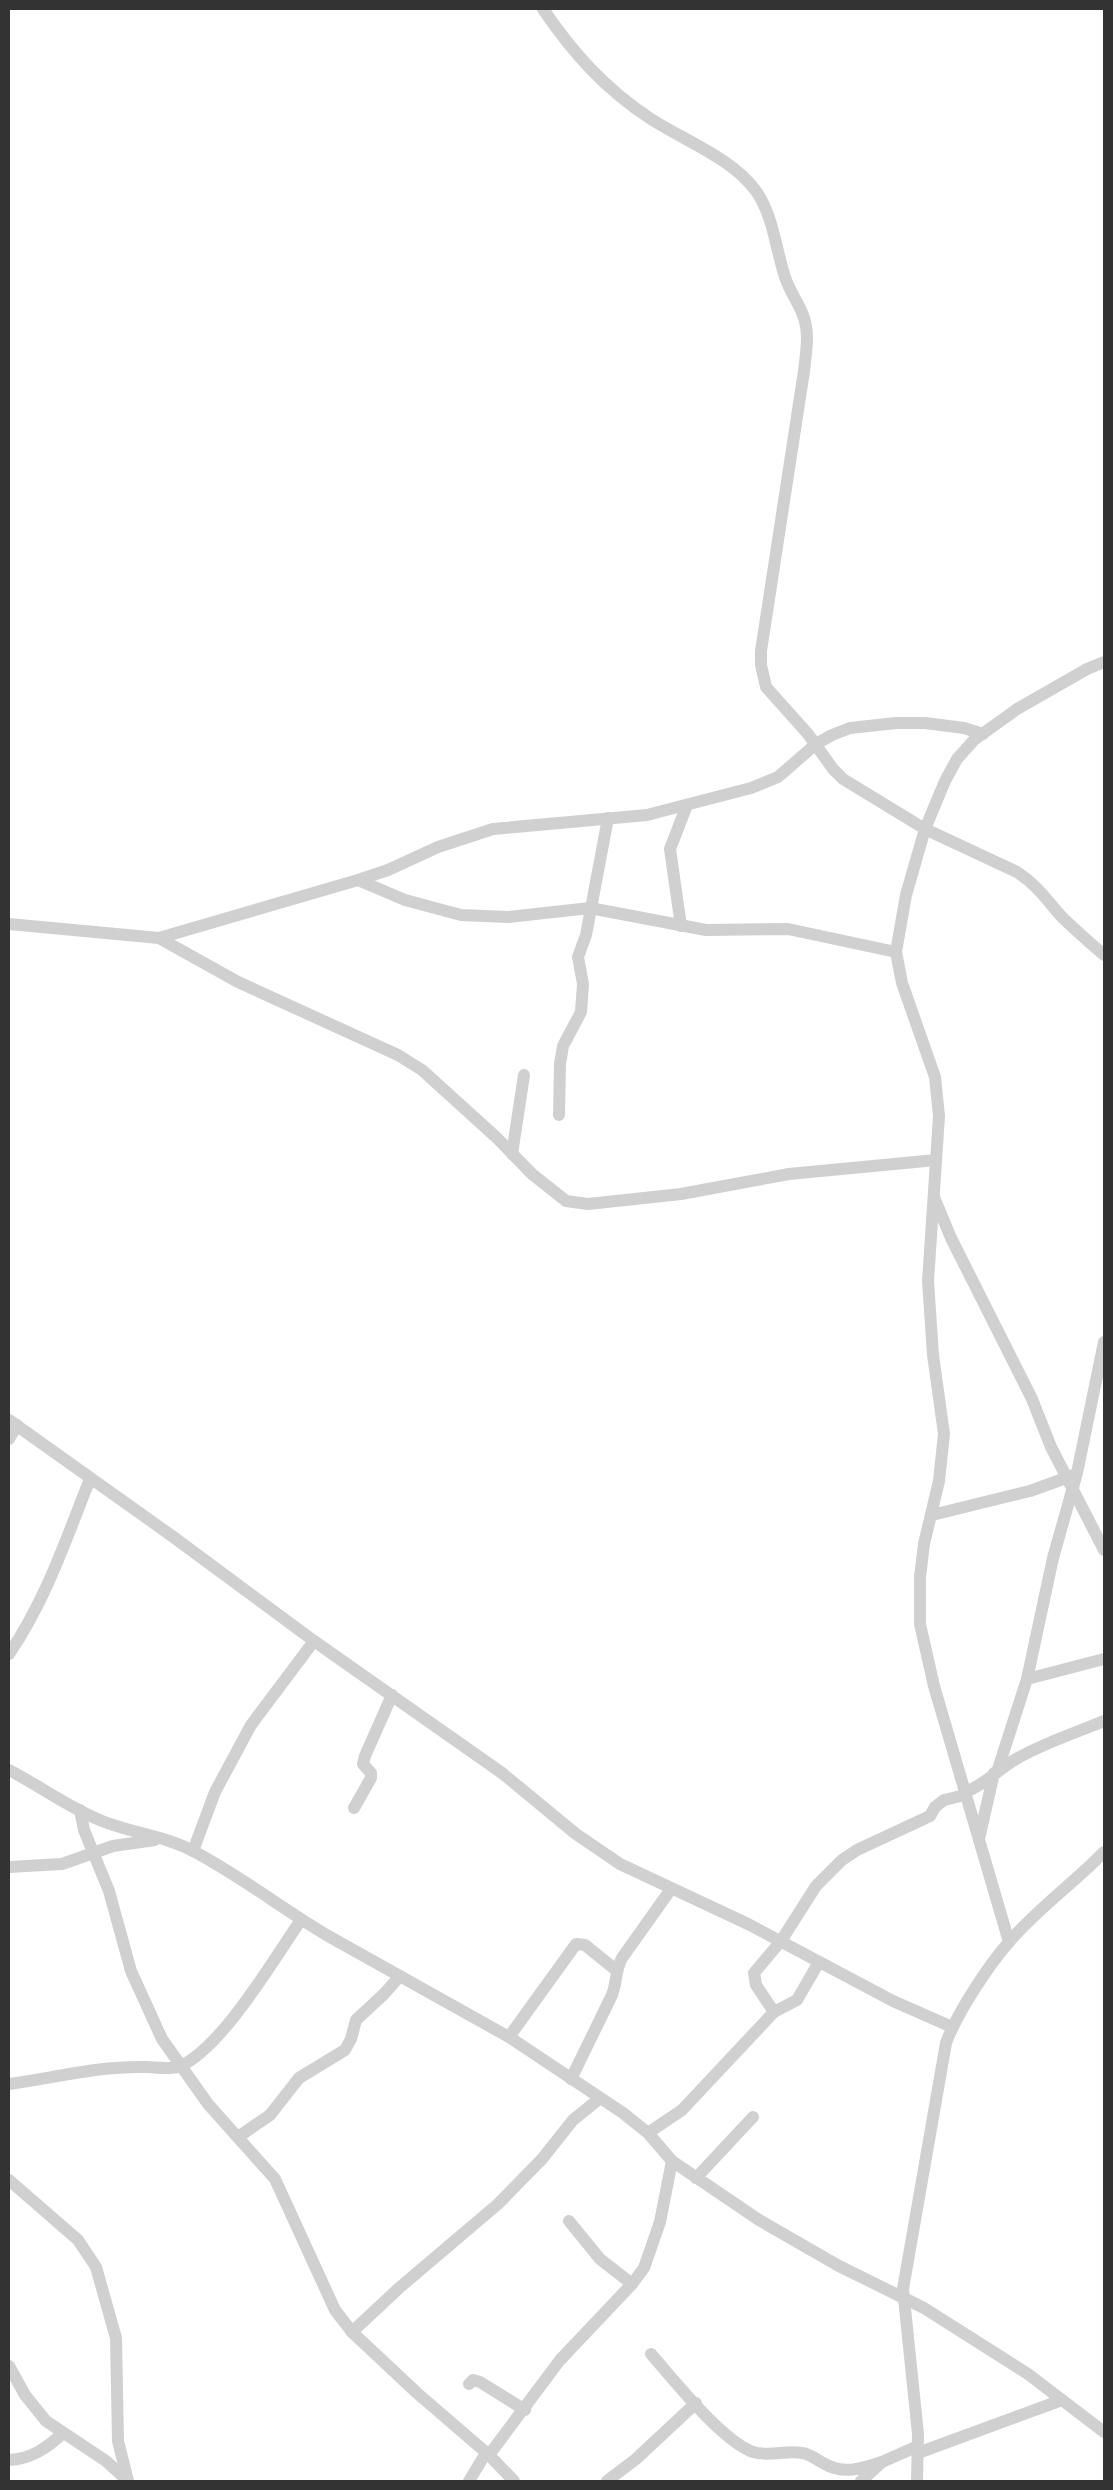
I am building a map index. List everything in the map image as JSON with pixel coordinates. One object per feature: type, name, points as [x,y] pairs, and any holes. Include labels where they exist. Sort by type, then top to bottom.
[{"type":"street","points":[[543,9],[566,41],[602,82],[645,115],[739,174],[757,192],[765,207],[787,282],[803,314],[807,335],[785,500],[761,651],[761,665],[766,687],[816,744],[832,769],[843,779],[925,829],[1017,872],[1030,880],[1041,890],[1073,928],[1104,955]]},
{"type":"street","points":[[1009,1942],[934,1686],[920,1624],[920,1577],[924,1544],[932,1515],[942,1460],[944,1434],[933,1354],[928,1280],[932,1192],[939,1116],[934,1077],[902,983],[896,952],[906,895],[925,829],[951,769],[964,750],[983,734],[1051,688],[1104,662]]},
{"type":"street","points":[[9,924],[159,938],[358,880],[388,870],[438,847],[493,829],[647,815],[726,796],[778,776],[816,744],[850,728],[896,723],[947,725],[983,734]]},
{"type":"street","points":[[681,926],[670,849],[687,806]]},
{"type":"street","points":[[559,1115],[560,1064],[566,1039],[581,1012],[583,984],[578,956],[586,935],[608,818]]},
{"type":"street","points":[[358,880],[405,900],[461,915],[508,917],[590,908],[706,930],[788,929],[896,952]]},
{"type":"street","points":[[159,938],[238,982],[416,1065],[560,1198],[566,1201],[588,1204],[681,1194],[789,1174],[936,1160]]},
{"type":"street","points":[[512,1154],[524,1075]]},
{"type":"street","points":[[932,1192],[951,1238],[986,1303],[1032,1399],[1051,1447],[1073,1480],[1104,1550]]},
{"type":"street","points":[[978,1840],[996,1771],[1027,1679],[1053,1558],[1073,1480],[1104,1342]]},
{"type":"street","points":[[9,1439],[13,1423],[172,1536],[314,1641],[502,1773],[598,1851],[620,1864],[780,1941],[893,2001],[952,2027]]},
{"type":"street","points":[[9,1654],[33,1615],[59,1561],[90,1478]]},
{"type":"street","points":[[932,1515],[1073,1480]]},
{"type":"street","points":[[194,1851],[215,1792],[251,1725],[314,1641]]},
{"type":"street","points":[[1027,1679],[1104,1659]]},
{"type":"street","points":[[354,1808],[371,1778],[371,1773],[363,1764],[365,1756],[392,1695]]},
{"type":"street","points":[[774,2012],[756,1985],[753,1976],[756,1967],[780,1941],[816,1886],[849,1854],[930,1816],[935,1806],[944,1800],[965,1794],[996,1771],[1034,1749],[1104,1721]]},
{"type":"street","points":[[9,1770],[100,1821],[165,1839],[194,1851],[242,1879],[301,1920],[509,2037],[623,2113],[648,2133],[672,2161],[759,2220],[868,2281],[903,2296],[1028,2374],[1104,2432]]},
{"type":"street","points":[[80,1810],[84,1830],[109,1892],[124,1952],[138,1990],[162,2039],[208,2104],[275,2179],[331,2302],[352,2332],[417,2393],[488,2454],[514,2481]]},
{"type":"street","points":[[9,1867],[62,1864],[113,1846],[165,1839]]},
{"type":"street","points":[[917,2481],[918,2449],[903,2296],[946,2043],[952,2027],[1009,1942],[1104,1852]]},
{"type":"street","points":[[570,2079],[612,1995],[616,1985],[616,1970],[631,1943],[671,1889]]},
{"type":"street","points":[[9,2084],[106,2067],[180,2067],[206,2047],[219,2034],[241,2007],[301,1920]]},
{"type":"street","points":[[509,2037],[576,1944],[585,1944],[616,1970]]},
{"type":"street","points":[[648,2133],[682,2110],[774,2012],[797,2000],[819,1962]]},
{"type":"street","points":[[238,2137],[270,2115],[299,2078],[345,2050],[351,2039],[356,2020],[400,1976]]},
{"type":"street","points":[[352,2332],[399,2288],[505,2198],[542,2159],[573,2120],[600,2098]]},
{"type":"street","points":[[696,2178],[753,2117]]},
{"type":"street","points":[[470,2481],[488,2454],[525,2410],[560,2360],[632,2284],[644,2268],[654,2243],[672,2161]]},
{"type":"street","points":[[9,2180],[78,2240],[96,2267],[116,2338],[118,2441],[128,2481]]},
{"type":"street","points":[[569,2221],[600,2258],[632,2284]]},
{"type":"street","points":[[652,2354],[696,2403],[740,2446],[753,2452],[768,2455],[801,2452],[833,2468],[844,2471],[882,2462],[1062,2400]]},
{"type":"street","points":[[9,2366],[19,2387],[46,2421],[106,2462],[128,2481]]},
{"type":"street","points":[[469,2384],[473,2380],[480,2382],[525,2410]]},
{"type":"street","points":[[607,2481],[636,2459],[696,2403]]},
{"type":"street","points":[[9,2460],[31,2456],[44,2450],[64,2434]]},
{"type":"street","points":[[861,2481],[882,2462]]}]
